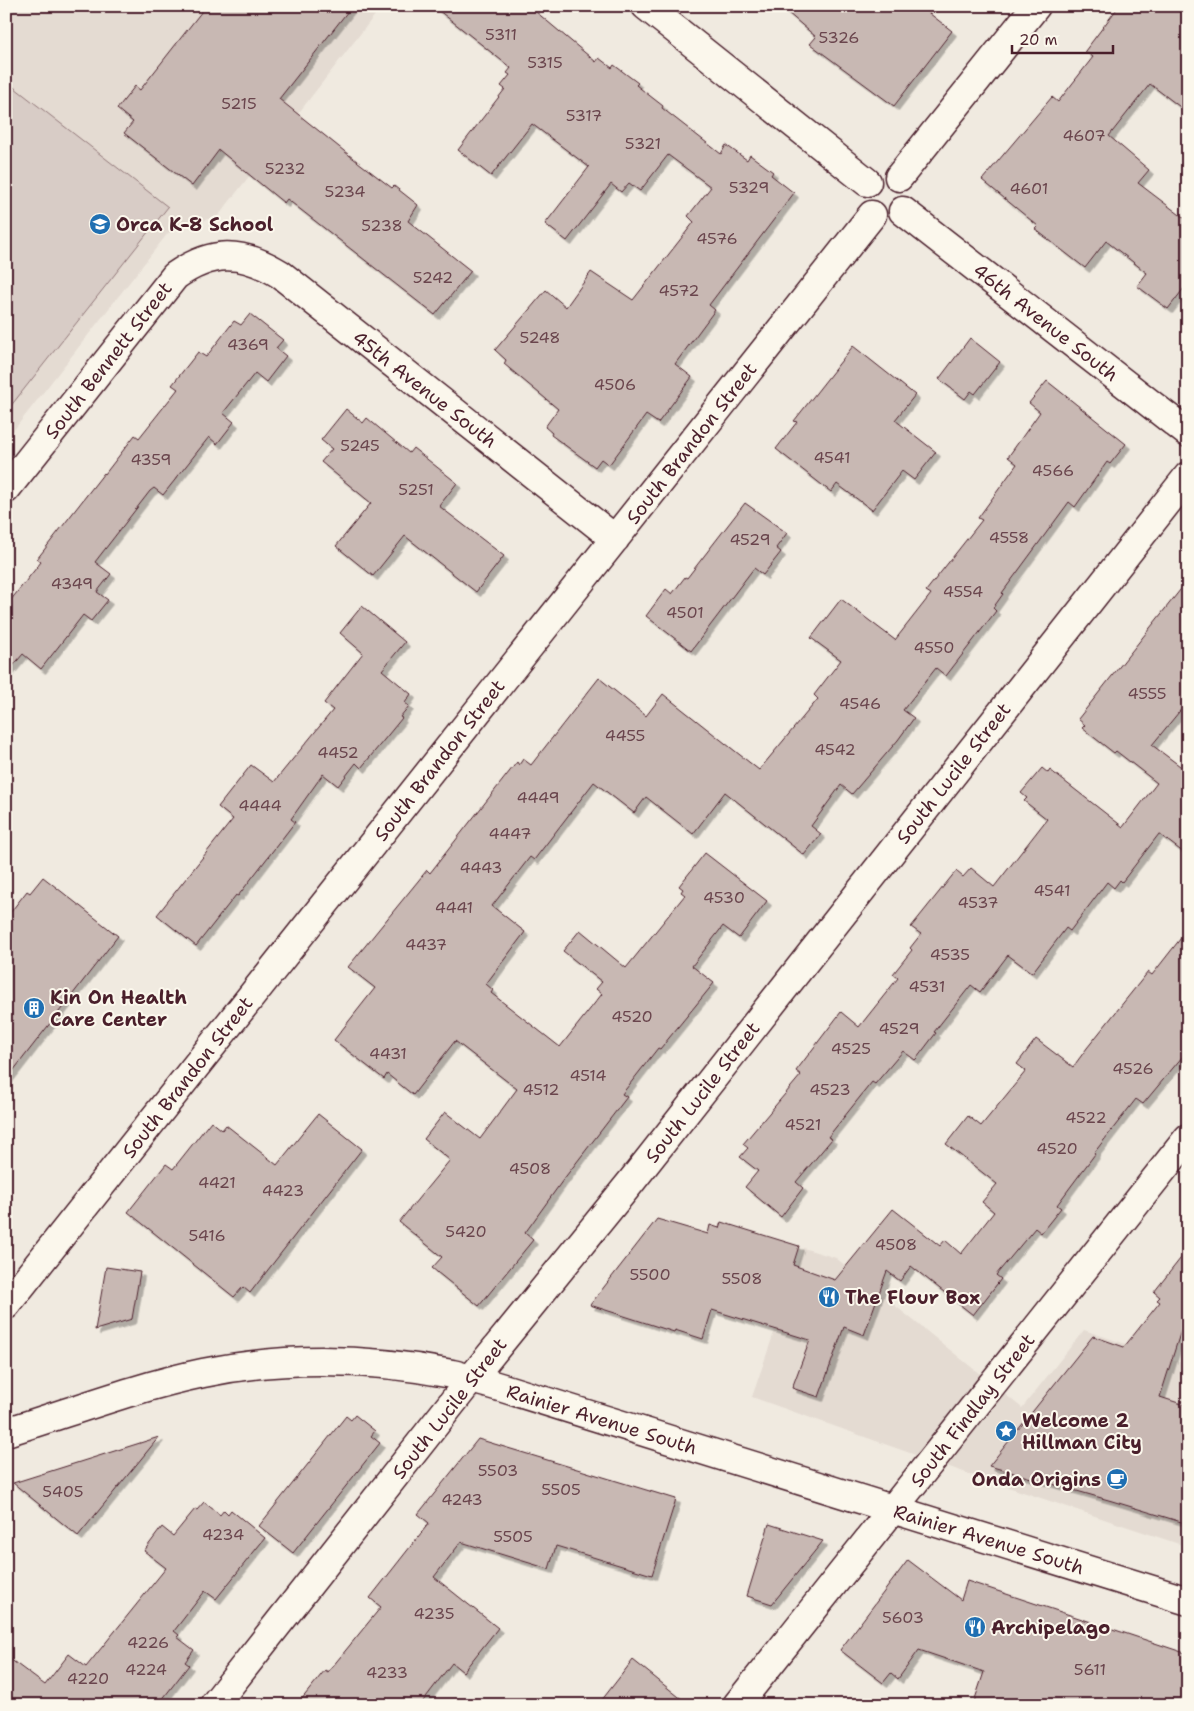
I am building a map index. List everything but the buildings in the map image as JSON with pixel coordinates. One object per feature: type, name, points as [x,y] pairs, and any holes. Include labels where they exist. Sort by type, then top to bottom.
[{"type":"street","points":[[646,6],[867,182]]},
{"type":"street","points":[[899,177],[1036,6]]},
{"type":"street","points":[[882,173],[899,177],[908,193],[907,206],[898,216],[892,219],[878,218],[866,210],[863,203],[864,188],[867,182],[876,174],[882,173]]},
{"type":"street","name":"46th Avenue South","points":[[903,211],[1188,433]]},
{"type":"street","name":"South Brandon Street","points":[[6,1305],[872,215]]},
{"type":"street","name":"45th Avenue South","points":[[226,256],[245,258],[264,264],[280,274],[615,539]]},
{"type":"street","name":"South Bennett Street","points":[[6,489],[175,276],[190,265],[226,256]]},
{"type":"street","name":"South Lucile Street","points":[[214,1705],[471,1380],[631,1182],[1188,476]]},
{"type":"street","name":"South Findlay Street","points":[[737,1705],[1188,1138]]},
{"type":"street","name":"Rainier Avenue South","points":[[6,1432],[153,1386],[202,1373],[252,1365],[303,1361],[353,1361],[404,1366],[454,1374],[512,1391],[1188,1601]]},
{"type":"shaded area","name":"Orca K-8 School","points":[[6,6],[382,6],[219,215],[168,233],[6,440]]},
{"type":"shaded area","points":[[6,81],[168,207],[6,412]]},
{"type":"shaded area","points":[[803,1248],[836,1258],[1022,1408],[1084,1330],[1188,1365],[1188,1547],[975,1476],[752,1397]]},
{"type":"place","name":"Orca K-8 School","points":[[100,224]]},
{"type":"place","name":"Kin On Health Care Center","points":[[34,1008]]},
{"type":"place","name":"The Flour Box","points":[[829,1297]]},
{"type":"place","name":"Welcome 2 Hillman City","points":[[1006,1431]]},
{"type":"place","name":"Onda Origins","points":[[1117,1479]]},
{"type":"place","name":"Archipelago","points":[[975,1627]]}]
